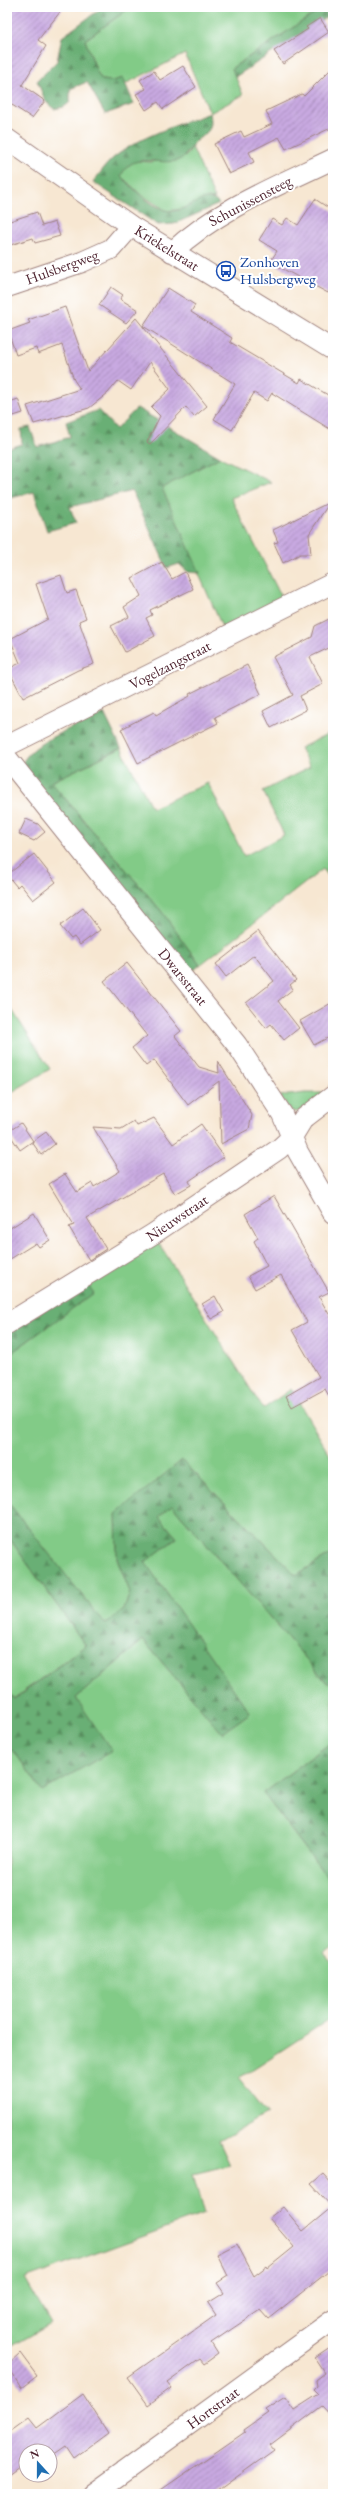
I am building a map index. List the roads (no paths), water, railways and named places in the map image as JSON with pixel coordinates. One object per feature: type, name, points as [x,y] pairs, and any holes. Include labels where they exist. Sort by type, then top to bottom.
[{"type":"street","name":"Kriekelstraat","points":[[7,138],[131,226],[333,350]]},
{"type":"street","name":"Schunissensteeg","points":[[172,252],[195,231],[232,208],[333,158]]},
{"type":"street","name":"Hulsbergweg","points":[[7,287],[82,262],[111,249],[131,226]]},
{"type":"street","name":"Vogelzangstraat","points":[[7,746],[333,583]]},
{"type":"street","name":"Dwarsstraat","points":[[7,758],[237,1045],[282,1114],[298,1152],[333,1213]]},
{"type":"street","name":"Nieuwstraat","points":[[7,1324],[154,1234],[279,1149],[292,1136],[303,1120],[333,1096]]},
{"type":"street","name":"Hortstraat","points":[[92,2494],[333,2320]]},
{"type":"place","name":"Zonhoven Hulsbergweg","points":[[226,271]]}]
